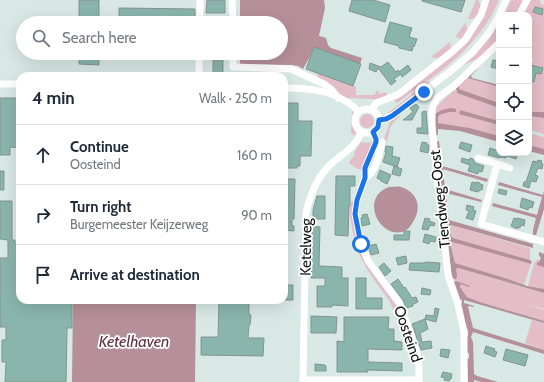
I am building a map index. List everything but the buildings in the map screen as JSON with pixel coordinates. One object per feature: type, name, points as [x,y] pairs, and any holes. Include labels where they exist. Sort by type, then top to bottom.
[{"type":"street","points":[[200,0],[200,16]]},
{"type":"street","points":[[232,0],[233,16]]},
{"type":"street","points":[[372,110],[376,103],[399,94],[453,52],[465,40],[480,15],[486,0]]},
{"type":"street","points":[[500,12],[506,0]]},
{"type":"street","points":[[521,12],[527,0]]},
{"type":"street","points":[[379,120],[392,116],[452,70],[472,52],[488,34],[496,20]]},
{"type":"street","name":"Tiendweg-Oost","points":[[464,382],[464,332],[457,301],[448,275],[437,179],[432,113],[433,106],[437,98],[455,85],[496,46]]},
{"type":"street","points":[[199,72],[200,60]]},
{"type":"street","points":[[233,60],[233,67],[291,69],[324,84],[332,90],[338,98]]},
{"type":"street","points":[[0,84],[16,84]]},
{"type":"street","points":[[288,88],[306,88],[323,92],[354,106],[359,112]]},
{"type":"street","points":[[365,109],[372,110],[377,114],[379,120],[378,127],[373,132],[362,132],[357,128],[355,123],[356,116],[359,112],[365,109]]},
{"type":"street","name":"Ketelweg","points":[[303,381],[306,213],[314,188],[324,172],[330,164],[356,144],[362,132]]},
{"type":"street","name":"Oosteind","points":[[373,132],[376,142],[365,168],[365,178],[357,200],[355,214],[361,244],[368,261],[398,304],[417,353],[420,366],[419,381]]},
{"type":"street","name":"Oosteind","points":[[365,178],[372,172],[378,158],[382,142]]},
{"type":"street","points":[[478,158],[510,168]]},
{"type":"street","points":[[497,165],[481,224],[544,242]]},
{"type":"street","points":[[303,381],[419,381]]},
{"type":"shaded area","points":[[476,0],[478,0],[481,6],[476,18],[468,19]]},
{"type":"shaded area","points":[[489,0],[499,0],[492,15],[468,47],[439,73],[397,103],[394,100],[452,56]]},
{"type":"shaded area","points":[[511,0],[524,0],[518,12],[505,12]]},
{"type":"shaded area","points":[[530,0],[540,0],[541,4],[544,5],[544,112],[532,112],[532,12],[524,12]]},
{"type":"shaded area","points":[[466,22],[467,30],[462,39],[455,37]]},
{"type":"shaded area","points":[[496,27],[496,44],[485,55],[459,67],[486,42]]},
{"type":"shaded area","points":[[450,42],[451,50],[440,59],[431,57]]},
{"type":"shaded area","points":[[318,73],[356,87],[356,95],[374,95],[378,90],[379,94],[386,92],[387,96],[375,100],[347,98],[318,78]]},
{"type":"shaded area","points":[[468,78],[496,86],[496,102],[459,89],[459,86]]},
{"type":"shaded area","points":[[429,81],[429,84],[396,110],[388,114],[389,112]]},
{"type":"shaded area","points":[[454,90],[457,93],[496,107],[496,120],[460,110],[459,113],[496,124],[496,135],[470,128],[438,123],[439,115],[455,112],[451,108],[435,114],[435,108]]},
{"type":"shaded area","points":[[352,110],[352,121],[355,136],[351,133]]},
{"type":"shaded area","points":[[367,114],[372,116],[374,121],[372,126],[367,128],[362,126],[360,121],[362,116]]},
{"type":"shaded area","points":[[400,115],[389,129],[386,143],[383,142],[390,122]]},
{"type":"shaded area","points":[[532,116],[544,118],[544,134],[532,131]]},
{"type":"shaded area","points":[[532,134],[544,137],[544,149],[532,146]]},
{"type":"shaded area","points":[[361,142],[373,142],[362,170],[349,163],[355,155],[354,153]]},
{"type":"shaded area","points":[[351,201],[357,201],[358,238],[392,297],[404,321],[411,341],[397,318],[390,302],[368,271],[360,256],[353,233],[350,216]]},
{"type":"shaded area","points":[[451,225],[530,248],[530,260],[453,238],[451,236]]},
{"type":"shaded area","points":[[451,242],[531,264],[524,285],[455,263]]},
{"type":"shaded area","points":[[537,260],[540,260],[537,264],[544,267],[544,290],[528,286],[534,263]]},
{"type":"shaded area","points":[[457,268],[544,293],[544,309],[526,304],[544,310],[544,321],[467,297],[460,287],[461,284],[455,282],[454,279],[456,279]]},
{"type":"shaded area","points":[[532,320],[544,323],[544,350],[525,343]]},
{"type":"water","points":[[240,0],[324,0],[325,8],[319,36],[326,38],[328,45],[331,48],[362,58],[360,64],[315,48],[303,69],[298,66],[291,65],[240,64],[240,60],[288,60],[288,16],[240,16]]},
{"type":"water","points":[[487,58],[471,76],[472,78],[496,84],[496,86],[468,78],[459,86],[459,89],[496,102],[496,107],[457,93],[456,88]]},
{"type":"water","points":[[451,108],[456,109],[456,112],[449,112],[439,115],[438,123],[470,128],[496,135],[496,141],[460,131],[438,129],[438,135],[435,135],[435,114],[442,110]]},
{"type":"water","points":[[460,110],[496,120],[496,124],[459,114]]},
{"type":"water","points":[[532,112],[544,112],[544,118],[532,116]]},
{"type":"water","points":[[439,141],[442,166],[488,179],[487,182],[443,169],[445,189],[482,200],[481,202],[446,193],[449,220],[533,244],[533,248],[451,225],[451,236],[453,238],[530,260],[532,262],[531,264],[451,242],[455,263],[527,286],[544,289],[544,293],[458,268],[456,269],[456,279],[452,277],[448,248],[449,243],[447,239],[435,142]]},
{"type":"water","points":[[532,146],[544,149],[544,155],[532,152]]},
{"type":"water","points":[[499,182],[543,195],[544,191],[544,209],[536,235],[533,235],[533,230],[536,218],[492,206],[493,203],[537,215],[542,197],[498,185]]},
{"type":"water","points":[[389,187],[400,187],[407,190],[412,194],[417,203],[418,208],[415,220],[405,231],[402,232],[393,232],[386,228],[380,223],[376,215],[374,207],[375,199],[380,192]]},
{"type":"water","points":[[539,252],[544,254],[544,267],[537,265],[541,258]]},
{"type":"water","points":[[456,281],[470,286],[461,284],[460,286],[467,297],[544,321],[544,323],[464,300],[464,303],[474,306],[468,307],[473,328],[544,350],[544,354],[473,332],[471,337],[473,342],[474,374],[498,382],[482,382],[474,380],[474,382],[468,382],[467,359],[469,358],[469,354],[465,349],[465,338],[468,336],[468,331],[463,320],[460,305],[462,300],[459,299],[454,284]]},
{"type":"water","name":"Ketelhaven","points":[[73,304],[196,304],[195,382],[72,382]]},
{"type":"route","points":[[361,244],[355,214],[357,200],[365,178],[365,168],[376,142],[373,132],[378,127],[379,120],[392,116],[424,92]]}]
